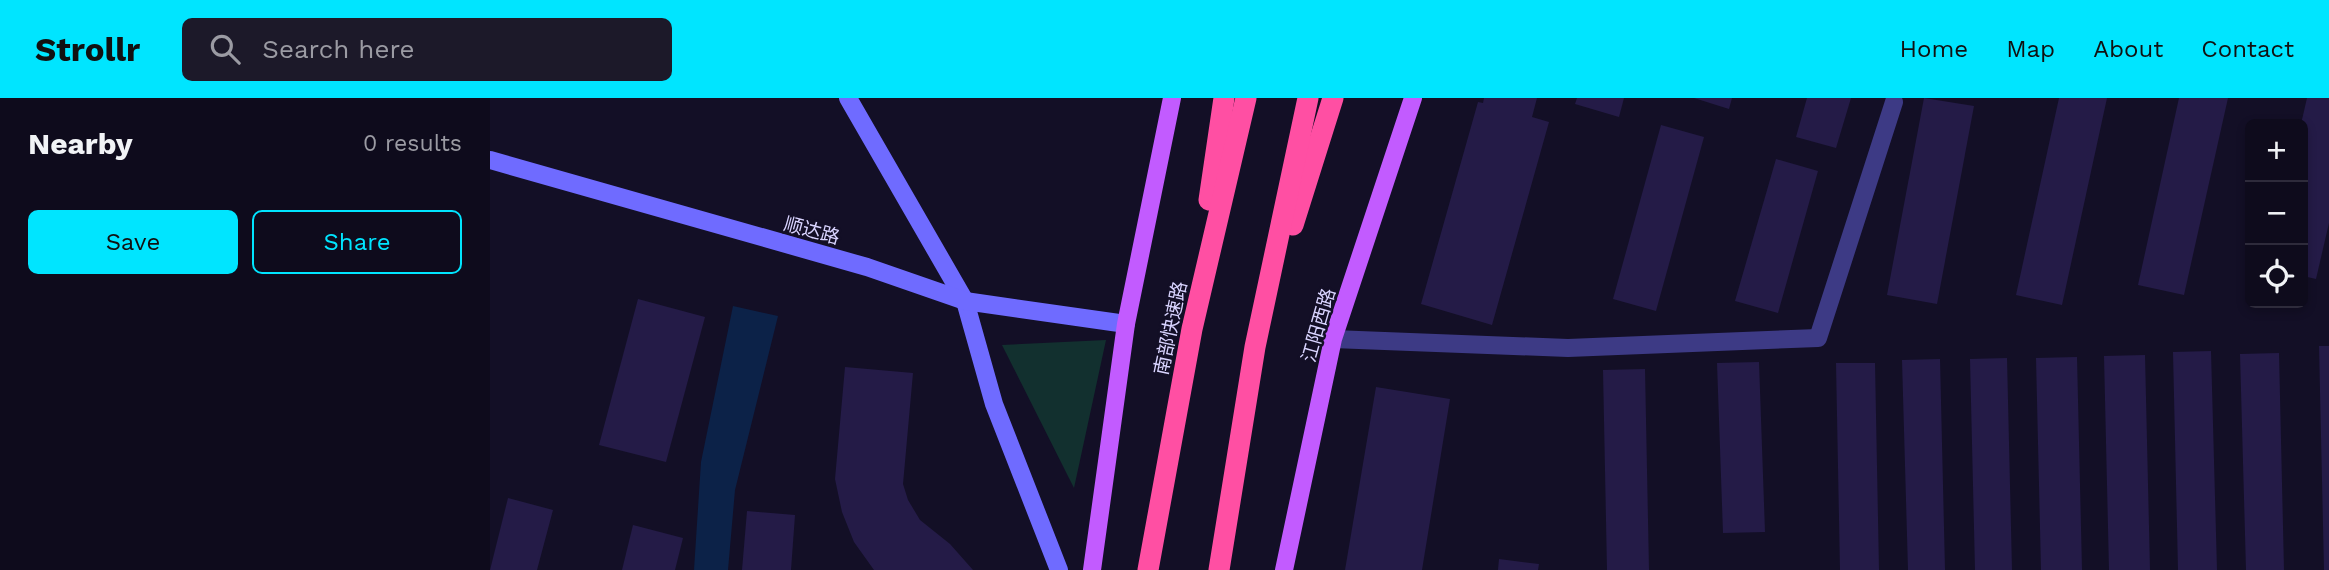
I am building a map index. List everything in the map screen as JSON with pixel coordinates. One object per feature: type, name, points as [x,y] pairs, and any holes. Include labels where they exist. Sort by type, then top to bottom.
[{"type":"highway","points":[[1192,329],[1224,98]]},
{"type":"highway","name":"南部快速路","points":[[1149,570],[1192,329],[1246,98]]},
{"type":"highway","points":[[1221,570],[1222,546],[1255,347],[1308,98]]},
{"type":"highway","points":[[1255,347],[1332,98]]},
{"type":"main road","points":[[1092,570],[1126,324],[1172,98]]},
{"type":"main road","name":"江阳西路","points":[[1284,570],[1333,339],[1413,98]]},
{"type":"street","points":[[848,98],[965,301],[994,404],[1059,570]]},
{"type":"street","points":[[1333,339],[1568,348],[1818,338],[1894,102]]},
{"type":"street","name":"顺达路","points":[[490,160],[867,267],[965,301],[1126,324]]},
{"type":"green space","points":[[1106,340],[1074,488],[1002,345]]},
{"type":"water","points":[[733,306],[778,316],[735,490],[728,570],[694,570],[701,462]]},
{"type":"building","points":[[1484,98],[1537,98],[1532,117],[1549,122],[1492,325],[1421,304],[1478,102],[1483,103]]},
{"type":"building","points":[[1577,98],[1624,98],[1619,117],[1575,104]]},
{"type":"building","points":[[1694,98],[1732,98],[1729,109]]},
{"type":"building","points":[[1807,98],[1851,98],[1836,148],[1796,137]]},
{"type":"building","points":[[1924,98],[1974,106],[1937,304],[1887,295]]},
{"type":"building","points":[[2059,98],[2107,98],[2062,305],[2016,295]]},
{"type":"building","points":[[2179,98],[2228,98],[2184,295],[2138,285]]},
{"type":"building","points":[[2307,98],[2329,98],[2329,223],[2316,279],[2308,277],[2308,119],[2302,119]]},
{"type":"building","points":[[1661,125],[1704,137],[1656,311],[1613,299]]},
{"type":"building","points":[[1776,159],[1818,171],[1778,313],[1735,301]]},
{"type":"building","points":[[638,299],[705,317],[666,462],[599,445]]},
{"type":"building","points":[[2319,346],[2329,346],[2329,570],[2324,570]]},
{"type":"building","points":[[2211,351],[2217,570],[2178,570],[2173,352]]},
{"type":"building","points":[[2279,353],[2284,570],[2246,570],[2240,354]]},
{"type":"building","points":[[2145,355],[2150,570],[2109,570],[2104,356]]},
{"type":"building","points":[[2077,357],[2082,570],[2041,570],[2036,358]]},
{"type":"building","points":[[2007,358],[2012,570],[1975,570],[1970,359]]},
{"type":"building","points":[[1940,359],[1945,570],[1908,570],[1902,360]]},
{"type":"building","points":[[1759,362],[1765,532],[1723,533],[1717,363]]},
{"type":"building","points":[[1836,363],[1875,363],[1879,570],[1840,570]]},
{"type":"building","points":[[845,367],[913,373],[903,484],[908,500],[920,520],[950,544],[973,570],[874,570],[854,542],[842,512],[835,479]]},
{"type":"building","points":[[1645,369],[1649,570],[1607,570],[1603,370]]},
{"type":"building","points":[[1376,387],[1450,399],[1422,570],[1345,570]]},
{"type":"building","points":[[508,498],[553,510],[537,570],[490,570]]},
{"type":"building","points":[[747,511],[795,515],[791,570],[742,570]]},
{"type":"building","points":[[633,525],[683,538],[675,570],[622,570]]},
{"type":"building","points":[[1499,559],[1539,564],[1538,570],[1498,570]]}]
